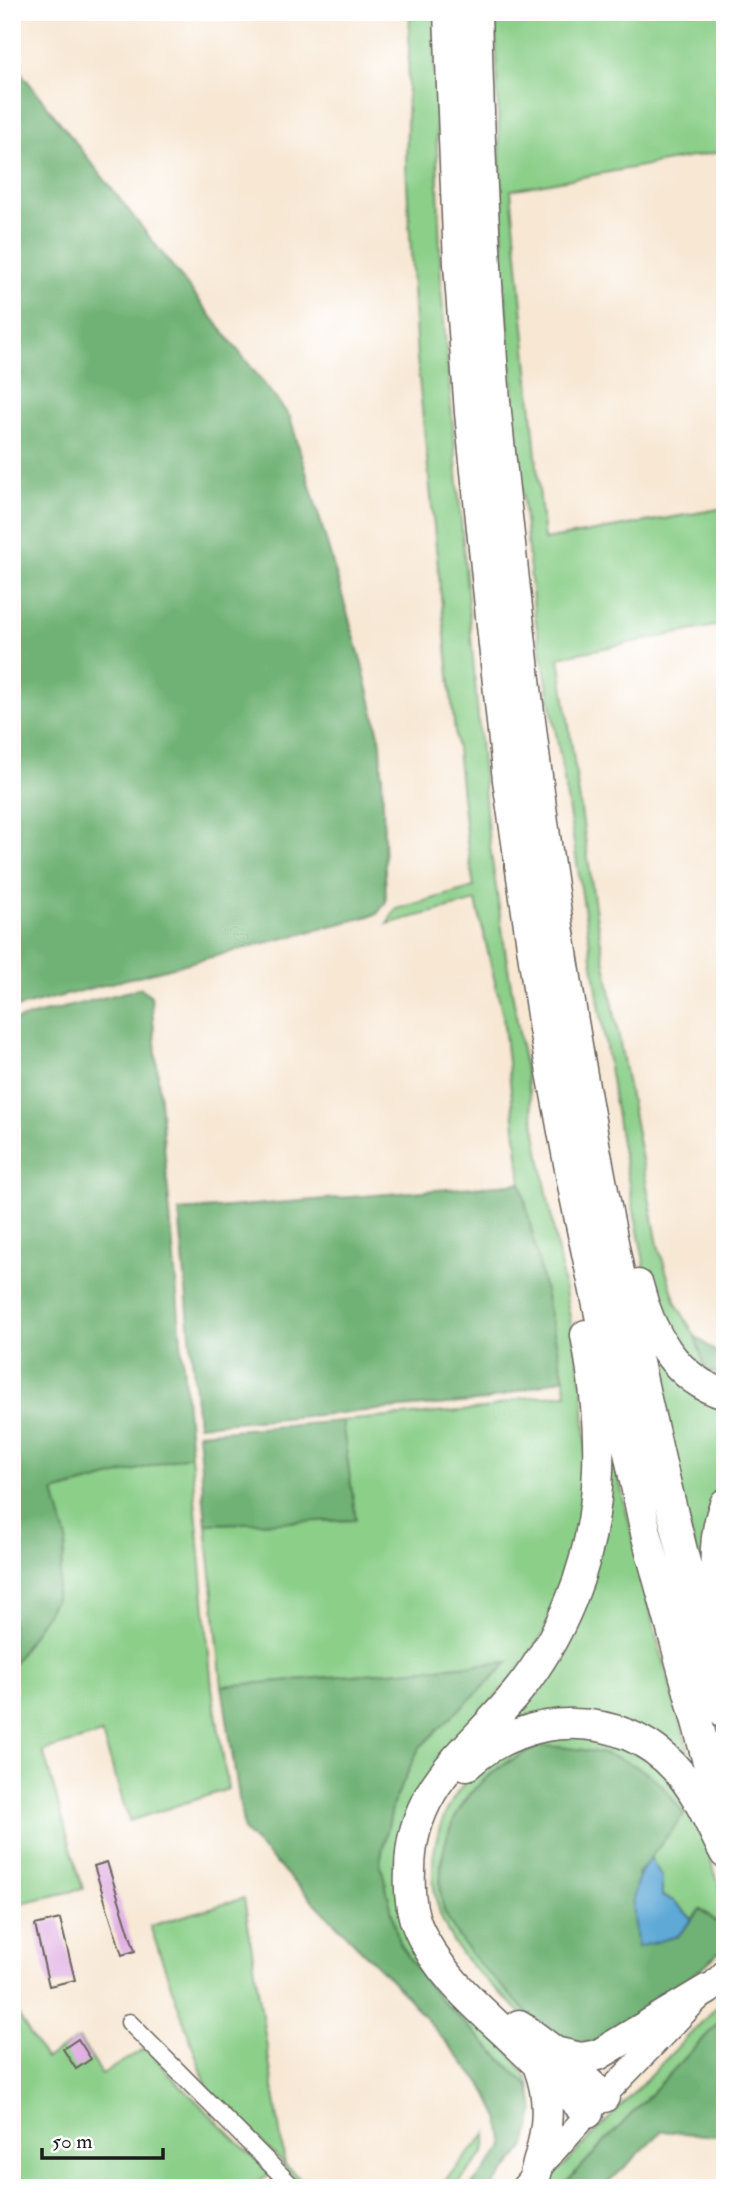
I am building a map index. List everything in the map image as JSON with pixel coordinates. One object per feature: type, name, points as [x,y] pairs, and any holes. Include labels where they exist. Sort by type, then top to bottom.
[{"type":"highway","points":[[449,12],[458,250],[470,413],[507,766],[544,1029],[575,1196],[646,1533],[725,1825]]},
{"type":"highway","points":[[477,12],[487,274],[497,415],[542,822],[593,1140],[638,1362],[672,1511],[725,1713]]},
{"type":"highway","points":[[593,1140],[626,1237],[650,1323],[663,1345],[686,1373],[725,1394]]},
{"type":"highway","points":[[575,1196],[576,1277],[591,1358],[600,1439],[599,1473],[586,1558],[570,1603],[546,1651],[519,1690],[453,1761],[426,1799],[414,1829],[410,1863],[413,1912],[418,1927],[433,1956],[453,1983],[547,2060],[596,2105]]},
{"type":"highway","points":[[725,1504],[717,1534],[716,1586],[725,1642]]},
{"type":"highway","points":[[529,2181],[543,2150],[548,2111],[547,2060],[462,1973],[443,1949],[430,1923],[423,1896],[423,1848],[438,1802],[455,1778],[489,1748],[534,1727],[582,1723],[612,1729],[640,1741],[675,1767],[691,1788],[725,1853]]},
{"type":"highway","points":[[547,2060],[598,2055],[719,1977]]},
{"type":"main road","points":[[529,2181],[596,2105],[719,1977]]},
{"type":"street","points":[[129,2022],[294,2188]]},
{"type":"green space","points":[[410,12],[433,12],[441,288],[488,833],[540,1156],[583,1388],[586,1446],[577,1544],[543,1634],[514,1676],[466,1729],[400,1904],[507,2048],[531,2089],[434,1993],[399,1943],[380,1861],[393,1804],[419,1748],[508,1662],[222,1686],[206,1524],[355,1520],[342,1421],[484,1409],[523,1398],[567,1394],[521,1183],[503,1016],[476,901],[387,924],[396,909],[474,887],[451,695],[417,359],[406,164]]},
{"type":"green space","points":[[495,12],[725,12],[725,151],[511,190],[544,540],[725,508],[725,624],[559,657],[597,921],[658,1245],[676,1303],[695,1336],[706,1370],[674,1339],[659,1315],[646,1272],[621,1143],[561,761],[534,611],[503,263]]},
{"type":"green space","points":[[12,61],[290,417],[361,660],[381,743],[386,902],[377,914],[12,1009]]},
{"type":"green space","points":[[141,988],[151,996],[191,1455],[54,1492],[67,1540],[55,1600],[12,1666],[12,1021]]},
{"type":"green space","points":[[521,1183],[564,1378],[484,1401],[198,1425],[179,1211]]},
{"type":"green space","points":[[634,1301],[725,1399],[725,1493],[708,1605]]},
{"type":"green space","points":[[695,1336],[725,1359],[725,1378],[706,1370]]},
{"type":"green space","points":[[342,1421],[356,1520],[206,1524],[198,1433]]},
{"type":"green space","points":[[609,1438],[656,1634],[696,1778],[661,1746],[509,1728],[508,1713],[541,1672]]},
{"type":"green space","points":[[191,1455],[212,1688],[228,1789],[129,1821],[102,1734],[43,1751],[83,1889],[12,1905],[12,1666],[55,1600],[67,1540],[53,1492]]},
{"type":"green space","points":[[509,1662],[419,1748],[393,1804],[380,1861],[399,1943],[434,1993],[531,2089],[534,2112],[526,2146],[491,2188],[469,2188],[504,2147],[500,2120],[484,2087],[404,1993],[244,1831],[222,1686]]},
{"type":"green space","points":[[551,1733],[605,1737],[664,1769],[701,1829],[725,1904],[725,1929],[701,1909],[692,1919],[674,1901],[662,1896],[662,1877],[650,1858],[684,1814],[656,1780],[629,1763],[600,1753],[509,1760],[482,1781],[462,1803],[441,1859],[440,1888],[444,1912],[532,2019],[567,2040],[534,2025],[469,1963],[447,1930],[438,1908],[434,1885],[433,1862],[444,1817],[471,1775],[488,1761]]},
{"type":"green space","points":[[539,1746],[585,1750],[616,1758],[644,1771],[660,1784],[684,1814],[638,1874],[678,1936],[700,1909],[725,1929],[725,1946],[707,1963],[618,2030],[591,2042],[573,2042],[563,2038],[526,2011],[467,1949],[446,1915],[442,1899],[444,1850],[459,1811],[484,1780]]},
{"type":"green space","points":[[244,1898],[285,2165],[310,2188],[299,2188],[280,2168],[284,2164],[208,2090],[150,1926]]},
{"type":"green space","points":[[725,1998],[725,2016],[561,2188],[542,2188]]},
{"type":"green space","points":[[12,2005],[45,2059],[79,2039],[102,2074],[147,2047],[169,2074],[270,2174],[246,2188],[12,2188]]},
{"type":"green space","points":[[725,2016],[725,2137],[662,2131],[603,2188],[561,2188]]},
{"type":"green space","points":[[487,2133],[484,2153],[454,2188],[438,2188]]},
{"type":"water","points":[[650,1858],[662,1877],[662,1896],[674,1901],[692,1919],[678,1936],[638,1947],[634,1911],[635,1890]]},
{"type":"building","points":[[107,1862],[135,1951],[122,1955],[94,1866]]},
{"type":"building","points":[[60,1919],[75,1980],[49,1986],[35,1925]]},
{"type":"building","points":[[78,2039],[91,2059],[76,2069],[63,2049]]}]
